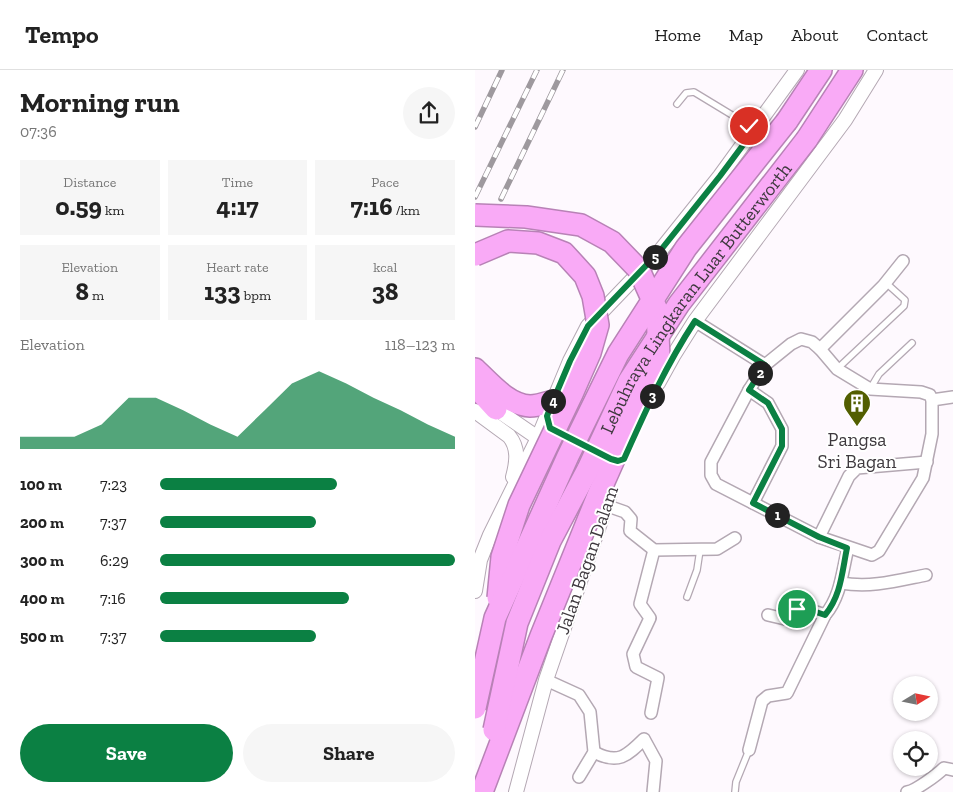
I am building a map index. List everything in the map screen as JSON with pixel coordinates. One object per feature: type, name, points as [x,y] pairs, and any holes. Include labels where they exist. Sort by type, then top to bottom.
[{"type":"highway","name":"Lebuhraya Lingkaran Luar Butterworth","points":[[475,708],[495,618],[568,456],[618,354],[686,248],[787,121],[821,70]]},
{"type":"highway","name":"Lebuhraya Lingkaran Luar Butterworth","points":[[481,792],[517,624],[550,541],[588,469],[629,381],[679,304],[807,139],[852,70]]},
{"type":"highway","points":[[475,215],[526,217],[581,225],[612,242],[639,270],[657,310],[659,358],[599,493],[481,792]]},
{"type":"highway","points":[[475,255],[508,241],[538,243],[565,253],[585,276],[593,296],[598,325],[590,353],[576,385],[519,505],[502,557],[495,618]]},
{"type":"highway","points":[[475,369],[509,398],[521,405],[550,408]]},
{"type":"highway","points":[[475,386],[496,409]]},
{"type":"street","points":[[475,591],[480,560],[487,542],[532,451],[542,440],[550,408],[570,361],[588,326],[660,251],[720,176],[797,70]]},
{"type":"street","name":"Jalan Bagan Dalam","points":[[516,792],[546,680],[607,499],[652,395],[695,321],[845,120],[876,70]]},
{"type":"street","points":[[820,349],[903,261]]},
{"type":"street","points":[[695,321],[765,365]]},
{"type":"street","points":[[801,339],[812,342],[837,369],[870,389],[921,392],[930,395],[932,400],[932,434],[923,478],[879,551],[872,555],[819,537],[716,484],[711,475],[711,462],[749,390],[765,365],[791,344],[801,339]]},
{"type":"street","points":[[749,390],[768,403],[782,429],[782,446],[753,503]]},
{"type":"street","points":[[475,394],[542,440],[604,473],[609,482],[607,499],[625,512],[631,519],[630,531],[654,550],[717,549],[735,538]]},
{"type":"street","points":[[932,400],[953,397]]},
{"type":"street","points":[[550,408],[550,428],[611,459],[618,461],[624,459]]},
{"type":"street","points":[[475,411],[509,436],[515,446],[517,458],[509,497]]},
{"type":"street","points":[[819,537],[849,476],[857,468],[927,462]]},
{"type":"street","points":[[475,549],[487,542]]},
{"type":"street","points":[[749,750],[762,701],[768,696],[787,693],[825,615],[834,604],[841,583],[847,548]]},
{"type":"street","points":[[651,713],[658,678],[635,668],[633,654],[650,618],[640,604],[654,550]]},
{"type":"street","points":[[841,583],[874,585],[926,575]]},
{"type":"street","points":[[768,615],[785,619],[791,618],[797,609],[804,608],[825,615]]},
{"type":"street","points":[[546,680],[579,695],[590,712],[594,752],[579,777]]},
{"type":"street","points":[[594,752],[603,757],[615,759],[627,756],[644,739],[657,761],[653,792]]},
{"type":"street","points":[[907,792],[912,791],[920,784],[936,776],[944,768],[953,770]]},
{"type":"lane","points":[[677,104],[686,93],[694,92],[755,129]]},
{"type":"lane","points":[[837,369],[904,306],[905,300],[885,282]]},
{"type":"lane","points":[[870,389],[879,374],[912,342]]},
{"type":"lane","points":[[687,597],[697,570],[701,550]]},
{"type":"lane","points":[[735,792],[736,782],[749,750]]},
{"type":"railway","points":[[475,127],[502,70]]},
{"type":"railway","points":[[475,197],[537,70]]},
{"type":"railway","points":[[501,199],[563,70]]},
{"type":"place","name":"Pangsa Sri Bagan","points":[[857,427]]},
{"type":"route","points":[[749,126],[755,129],[660,251],[619,296],[588,326],[570,361],[547,416],[550,428],[618,461],[624,459],[652,395],[695,321],[765,365],[749,390],[768,403],[782,429],[782,446],[753,503],[819,537],[847,548],[841,583],[834,604],[825,615],[804,608],[797,609]]}]
